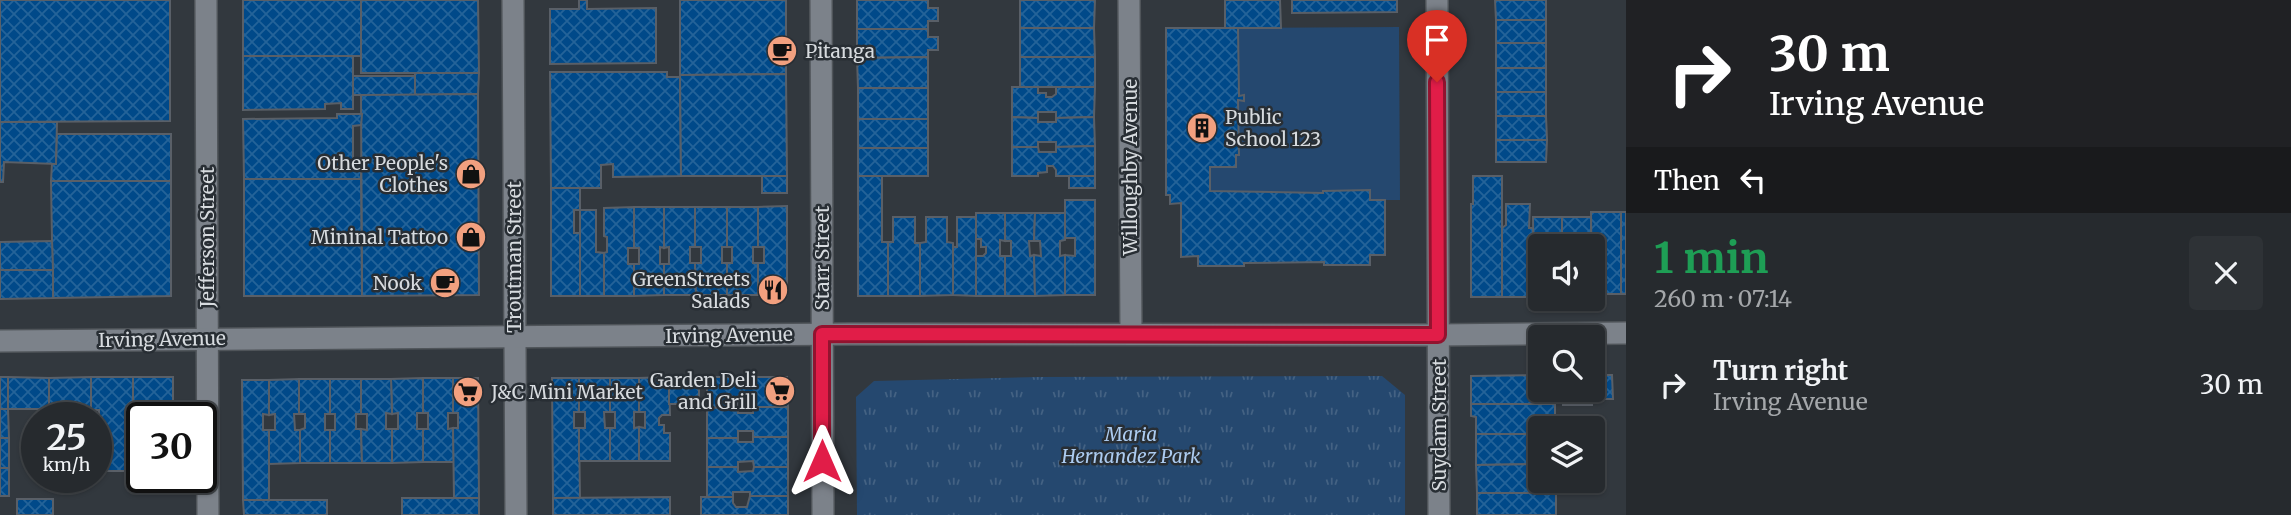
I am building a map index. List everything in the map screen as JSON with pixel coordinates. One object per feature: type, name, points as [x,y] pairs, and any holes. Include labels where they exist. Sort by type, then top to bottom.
[{"type":"street","name":"Jefferson Street","points":[[206,0],[208,515]]},
{"type":"street","name":"Troutman Street","points":[[513,0],[516,515]]},
{"type":"street","name":"Starr Street","points":[[821,0],[823,515]]},
{"type":"street","name":"Willoughby Avenue","points":[[1129,0],[1131,334]]},
{"type":"street","name":"Suydam Street","points":[[1437,0],[1439,515]]},
{"type":"street","name":"Irving Avenue","points":[[0,341],[822,334],[1626,333]]},
{"type":"green space","points":[[1399,27],[1400,200],[1370,200],[1370,190],[1323,193],[1210,191],[1210,167],[1236,167],[1236,155],[1239,154],[1238,100],[1243,101],[1244,96],[1239,96],[1238,28]]},
{"type":"green space","name":"Maria Hernandez Park","points":[[1382,376],[1405,395],[1405,515],[857,515],[856,397],[874,381],[1039,377]]},
{"type":"building","points":[[0,0],[170,0],[170,121],[0,122]]},
{"type":"building","points":[[243,0],[361,0],[361,56],[243,56]]},
{"type":"building","points":[[361,0],[478,0],[479,73],[361,73]]},
{"type":"building","points":[[579,0],[587,0],[587,9],[656,8],[656,63],[550,64],[550,9],[579,9]]},
{"type":"building","points":[[680,0],[786,0],[786,74],[680,75]]},
{"type":"building","points":[[857,0],[928,0],[928,8],[938,8],[938,21],[928,21],[928,29],[857,29]]},
{"type":"building","points":[[1020,0],[1095,0],[1094,28],[1020,28]]},
{"type":"building","points":[[1225,0],[1280,0],[1281,28],[1225,28]]},
{"type":"building","points":[[1292,0],[1397,0],[1397,12],[1292,13]]},
{"type":"building","points":[[1495,0],[1546,0],[1546,20],[1496,20]]},
{"type":"building","points":[[1496,20],[1546,20],[1546,43],[1496,43]]},
{"type":"building","points":[[1020,28],[1094,28],[1095,57],[1020,57]]},
{"type":"building","name":"Public School 123","points":[[1166,28],[1238,28],[1239,96],[1244,95],[1244,101],[1238,100],[1239,155],[1236,155],[1236,167],[1210,167],[1210,191],[1323,193],[1370,190],[1370,200],[1385,200],[1385,255],[1370,255],[1370,265],[1324,265],[1324,262],[1198,266],[1198,256],[1181,257],[1181,203],[1170,204],[1170,195],[1166,195]]},
{"type":"building","points":[[857,29],[928,29],[928,37],[938,37],[938,50],[928,50],[928,57],[857,58]]},
{"type":"building","points":[[1496,43],[1546,43],[1546,68],[1496,68]]},
{"type":"building","points":[[243,56],[353,56],[353,109],[341,109],[341,103],[325,104],[325,109],[243,110]]},
{"type":"building","points":[[928,57],[928,88],[858,88],[857,58]]},
{"type":"building","points":[[1020,57],[1095,57],[1095,87],[1020,87]]},
{"type":"building","points":[[1496,68],[1546,68],[1546,92],[1496,92]]},
{"type":"building","points":[[550,72],[667,72],[667,77],[680,77],[681,176],[613,177],[613,164],[601,165],[601,188],[551,188]]},
{"type":"building","points":[[415,73],[479,73],[478,94],[415,95]]},
{"type":"building","points":[[786,74],[787,176],[681,176],[680,75]]},
{"type":"building","points":[[353,76],[415,76],[415,95],[353,95]]},
{"type":"building","points":[[1012,87],[1038,87],[1038,93],[1046,93],[1046,97],[1052,97],[1056,94],[1056,87],[1095,87],[1094,117],[1056,118],[1056,112],[1038,112],[1038,118],[1012,117]]},
{"type":"building","points":[[858,88],[928,88],[928,119],[858,119]]},
{"type":"building","points":[[1496,92],[1546,92],[1546,116],[1496,116]]},
{"type":"building","points":[[478,94],[479,295],[362,296],[361,95]]},
{"type":"building","points":[[337,114],[362,114],[361,125],[353,126],[353,166],[361,166],[361,179],[244,179],[243,119],[337,118]]},
{"type":"building","points":[[1496,116],[1546,116],[1547,140],[1496,140]]},
{"type":"building","points":[[1012,117],[1056,122],[1056,118],[1094,117],[1095,146],[1056,147],[1056,142],[1038,142],[1038,147],[1012,147]]},
{"type":"building","points":[[858,119],[928,119],[928,148],[858,148]]},
{"type":"building","points":[[0,122],[57,122],[56,164],[4,162],[3,182],[0,182]]},
{"type":"building","points":[[57,134],[171,134],[171,181],[51,181],[52,164],[56,164]]},
{"type":"building","points":[[1496,140],[1547,140],[1546,162],[1496,162]]},
{"type":"building","points":[[1095,146],[1095,176],[1056,176],[1053,166],[1047,166],[1047,172],[1038,173],[1038,176],[1012,176],[1012,147],[1038,147],[1039,152],[1056,152],[1056,147]]},
{"type":"building","points":[[858,148],[928,148],[928,176],[858,176]]},
{"type":"building","points":[[762,176],[787,176],[787,193],[762,193]]},
{"type":"building","points":[[858,176],[882,176],[882,242],[888,242],[888,296],[858,296]]},
{"type":"building","points":[[1069,176],[1095,176],[1095,188],[1069,188]]},
{"type":"building","points":[[1473,176],[1502,176],[1502,297],[1471,297]]},
{"type":"building","points":[[244,179],[361,179],[362,296],[244,296]]},
{"type":"building","points":[[51,181],[171,181],[171,296],[53,298]]},
{"type":"building","points":[[551,188],[580,188],[580,210],[574,210],[574,233],[580,233],[580,296],[551,296]]},
{"type":"building","points":[[1065,200],[1095,200],[1095,295],[1065,295],[1065,255],[1075,256],[1075,238],[1065,238]]},
{"type":"building","points":[[1506,204],[1530,204],[1529,228],[1533,228],[1533,234],[1528,234],[1528,297],[1502,297],[1502,228],[1506,225]]},
{"type":"building","points":[[787,206],[787,295],[758,295],[758,263],[764,263],[764,247],[758,247],[758,207]]},
{"type":"building","points":[[634,207],[634,248],[628,248],[628,264],[634,264],[634,296],[604,296],[604,253],[607,252],[607,237],[604,236],[604,208]]},
{"type":"building","points":[[634,207],[664,207],[664,248],[660,247],[660,264],[664,264],[664,295],[634,296],[634,264],[639,264],[639,248],[634,248]]},
{"type":"building","points":[[664,207],[695,207],[695,247],[690,247],[690,263],[695,263],[696,295],[664,295],[664,264],[669,264],[669,247],[664,248]]},
{"type":"building","points":[[695,207],[727,207],[727,247],[722,247],[722,263],[727,263],[727,295],[696,295],[695,263],[701,263],[701,247],[695,247]]},
{"type":"building","points":[[727,207],[758,207],[758,247],[753,247],[753,263],[758,263],[758,295],[727,295],[727,263],[732,263],[732,247],[727,247]]},
{"type":"building","points":[[580,210],[596,210],[596,252],[604,253],[604,296],[580,296]]},
{"type":"building","points":[[1591,212],[1621,212],[1621,294],[1605,294],[1605,234],[1591,234]]},
{"type":"building","points":[[1621,212],[1626,212],[1626,294],[1621,294]]},
{"type":"building","points":[[976,213],[1005,213],[1005,241],[1000,240],[1000,256],[1005,256],[1005,296],[976,296],[976,256],[983,256],[986,247],[981,247],[981,239],[976,239]]},
{"type":"building","points":[[1005,213],[1035,213],[1034,241],[1029,241],[1030,256],[1034,255],[1035,296],[1005,296],[1005,256],[1011,256],[1011,241],[1005,241]]},
{"type":"building","points":[[1035,213],[1065,213],[1065,240],[1060,241],[1060,256],[1065,255],[1065,295],[1035,296],[1034,255],[1041,256],[1040,241],[1034,241]]},
{"type":"building","points":[[893,217],[915,217],[915,243],[920,243],[920,296],[888,296],[888,242],[893,242]]},
{"type":"building","points":[[926,217],[947,217],[947,242],[953,243],[953,295],[920,296],[920,243],[926,242]]},
{"type":"building","points":[[957,217],[976,217],[976,296],[953,295],[953,247],[957,247]]},
{"type":"building","points":[[1533,217],[1562,217],[1562,234],[1533,234]]},
{"type":"building","points":[[1562,217],[1591,217],[1591,234],[1562,234]]},
{"type":"building","points":[[52,241],[53,270],[0,270],[0,242]]},
{"type":"building","points":[[0,270],[53,270],[53,298],[0,299]]},
{"type":"building","points":[[1528,375],[1528,402],[1555,404],[1471,404],[1471,376]]},
{"type":"building","points":[[1605,375],[1612,375],[1613,399],[1605,399]]},
{"type":"building","points":[[0,377],[8,377],[8,409],[0,409]]},
{"type":"building","points":[[8,377],[49,378],[49,402],[21,402],[21,409],[8,409]]},
{"type":"building","points":[[91,377],[91,402],[49,402],[49,378]]},
{"type":"building","points":[[91,377],[133,377],[133,402],[126,402],[126,471],[112,471],[112,402],[91,402]]},
{"type":"building","points":[[133,377],[173,377],[173,402],[133,402]]},
{"type":"building","points":[[669,377],[670,415],[662,415],[659,425],[664,425],[664,433],[670,433],[670,461],[639,461],[639,427],[645,428],[645,412],[639,412],[639,378]]},
{"type":"building","points":[[669,377],[699,377],[699,404],[669,404]]},
{"type":"building","points":[[707,377],[787,377],[788,407],[753,407],[753,402],[737,402],[737,407],[707,408]]},
{"type":"building","points":[[423,378],[423,413],[417,413],[417,429],[423,429],[423,462],[392,463],[392,429],[398,429],[398,413],[392,414],[391,379]]},
{"type":"building","points":[[423,378],[453,378],[453,413],[448,413],[448,429],[453,428],[454,462],[423,462],[423,429],[428,429],[428,413],[423,413]]},
{"type":"building","points":[[453,378],[478,378],[479,498],[454,498],[453,428],[458,428],[458,413],[453,413]]},
{"type":"building","points":[[552,378],[579,378],[579,412],[574,412],[574,428],[579,428],[580,498],[553,498]]},
{"type":"building","points":[[579,378],[610,378],[610,412],[604,412],[605,428],[610,428],[610,461],[579,461],[579,428],[585,428],[585,412],[579,412]]},
{"type":"building","points":[[610,378],[639,378],[639,412],[634,412],[634,428],[639,427],[639,461],[610,461],[610,428],[615,428],[615,412],[610,412]]},
{"type":"building","points":[[299,379],[299,414],[294,414],[295,430],[300,430],[300,463],[269,464],[269,430],[275,430],[275,414],[269,415],[269,380]]},
{"type":"building","points":[[299,379],[330,379],[330,414],[325,414],[325,430],[330,430],[330,463],[300,463],[300,430],[305,428],[305,414],[299,414]]},
{"type":"building","points":[[330,379],[361,379],[361,414],[356,414],[356,429],[361,429],[362,463],[330,463],[330,430],[335,430],[335,414],[330,414]]},
{"type":"building","points":[[361,379],[391,379],[392,414],[386,413],[386,429],[392,429],[392,463],[362,463],[361,429],[367,430],[367,414],[361,414]]},
{"type":"building","points":[[242,380],[269,380],[269,415],[263,414],[263,430],[269,430],[269,500],[243,500]]},
{"type":"building","points":[[1563,402],[1592,402],[1592,405],[1563,405]]},
{"type":"building","points":[[1471,404],[1555,404],[1555,416],[1528,416],[1528,434],[1476,434],[1476,417],[1471,416]]},
{"type":"building","points":[[737,407],[738,413],[753,413],[753,407],[788,407],[788,437],[753,437],[753,431],[738,431],[738,438],[707,438],[707,408]]},
{"type":"building","points":[[0,409],[8,409],[9,438],[0,438]]},
{"type":"building","points":[[1476,434],[1528,434],[1528,464],[1476,465]]},
{"type":"building","points":[[753,437],[788,437],[788,467],[754,467],[753,461],[738,462],[738,467],[707,467],[707,438],[738,438],[738,442],[753,442]]},
{"type":"building","points":[[0,438],[9,438],[9,468],[0,468]]},
{"type":"building","points":[[1528,464],[1528,493],[1477,493],[1476,465]]},
{"type":"building","points":[[707,467],[738,467],[738,472],[753,471],[754,467],[788,467],[788,496],[750,496],[750,492],[733,492],[733,497],[707,497]]},
{"type":"building","points":[[0,468],[9,468],[9,496],[0,496]]},
{"type":"building","points":[[1477,493],[1556,493],[1556,515],[1477,515]]},
{"type":"building","points":[[750,496],[788,496],[788,515],[701,515],[701,497],[733,497],[736,507],[747,507]]},
{"type":"building","points":[[670,497],[670,515],[553,515],[553,498]]},
{"type":"building","points":[[402,498],[479,498],[479,515],[402,515]]},
{"type":"building","points":[[17,499],[53,499],[53,515],[17,515]]},
{"type":"building","points":[[243,500],[327,500],[327,515],[244,515]]},
{"type":"place","name":"Pitanga","points":[[782,51]]},
{"type":"place","name":"Public School 123","points":[[1202,128]]},
{"type":"place","name":"Other People's Clothes","points":[[471,174]]},
{"type":"place","name":"Mininal Tattoo","points":[[471,237]]},
{"type":"place","name":"Nook","points":[[445,283]]},
{"type":"place","name":"GreenStreets Salads","points":[[773,290]]},
{"type":"place","name":"Garden Deli and Grill","points":[[780,391]]},
{"type":"place","name":"J&C Mini Market","points":[[468,392]]},
{"type":"route","points":[[822,461],[822,334],[1438,335],[1437,82]]}]
